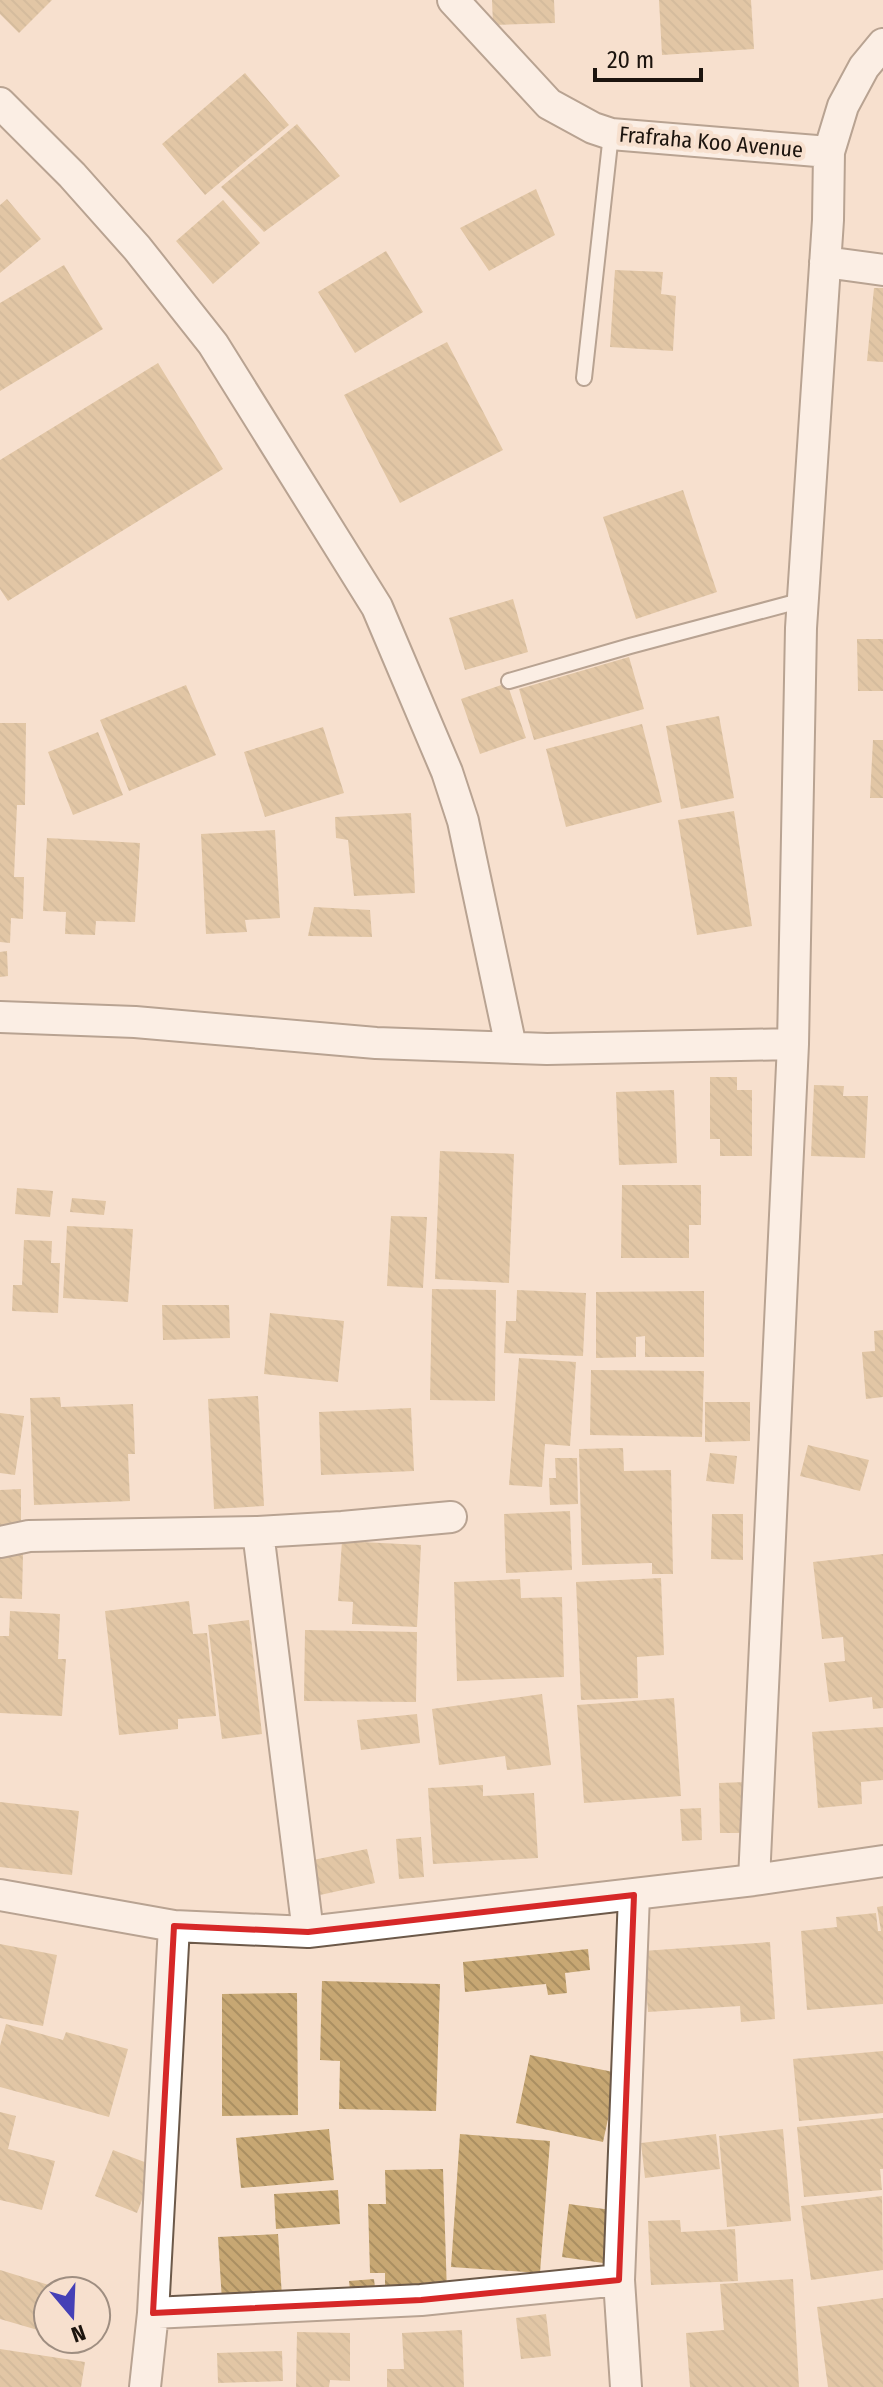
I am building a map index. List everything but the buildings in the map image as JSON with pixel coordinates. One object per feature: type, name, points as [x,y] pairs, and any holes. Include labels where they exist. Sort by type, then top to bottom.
[{"type":"street","name":"Frafraha Koo Avenue","points":[[453,0],[549,104],[593,128],[611,134],[829,152]]},
{"type":"street","points":[[754,1880],[793,1044],[803,600],[828,220],[829,152],[843,106],[864,67],[883,44]]},
{"type":"street","points":[[4,116],[72,175],[137,248],[213,344],[377,607],[447,772],[463,821],[511,1047]]},
{"type":"street","points":[[825,262],[883,270]]},
{"type":"street","points":[[0,1017],[135,1022],[376,1043],[511,1047],[793,1044]]},
{"type":"street","points":[[0,1542],[29,1536],[258,1532],[451,1517]]},
{"type":"street","points":[[258,1532],[308,1932]]},
{"type":"street","points":[[0,1895],[174,1926],[308,1932],[634,1895],[883,1861]]},
{"type":"street","points":[[626,2387],[619,2280],[634,1895]]},
{"type":"street","points":[[145,2387],[153,2313],[174,1926]]},
{"type":"street","points":[[153,2313],[421,2300],[619,2280]]},
{"type":"lane","points":[[584,378],[611,134]]},
{"type":"lane","points":[[509,681],[803,600]]},
{"type":"highlighted area","points":[[634,1895],[619,2280],[421,2300],[153,2313],[174,1926],[308,1932]]}]
